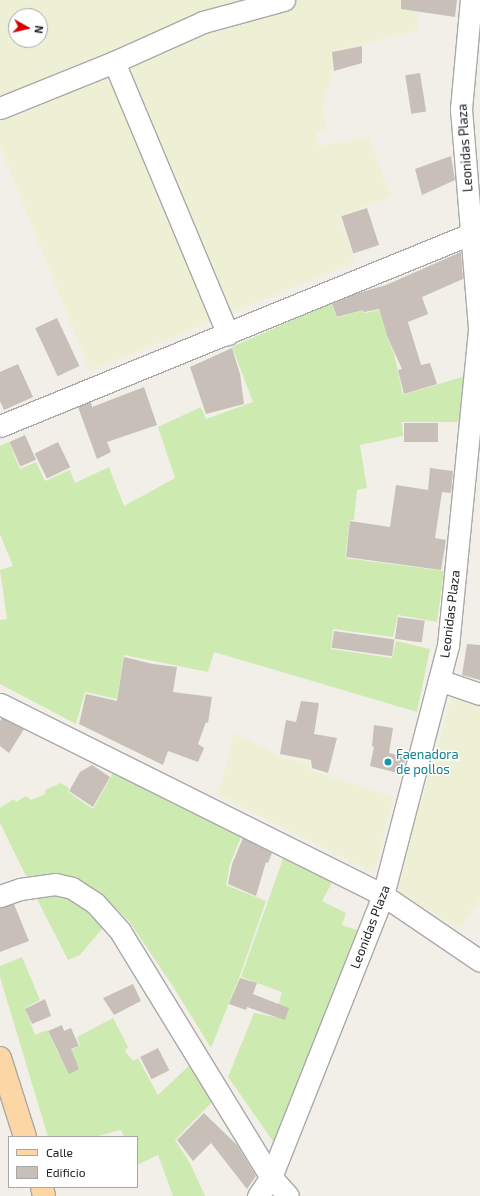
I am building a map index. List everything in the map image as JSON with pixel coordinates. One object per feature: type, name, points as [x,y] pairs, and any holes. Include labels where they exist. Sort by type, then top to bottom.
[{"type":"main road","points":[[0,1058],[26,1136]]},
{"type":"street","points":[[0,108],[114,62],[203,22],[284,0]]},
{"type":"street","name":"Leonidas Plaza","points":[[258,1196],[271,1177],[383,895],[448,646],[476,395],[479,328],[476,232],[461,109],[471,0]]},
{"type":"street","points":[[114,62],[228,334]]},
{"type":"street","points":[[0,426],[476,232]]},
{"type":"street","points":[[439,680],[480,694]]},
{"type":"street","points":[[0,704],[383,895],[480,961]]},
{"type":"street","points":[[0,896],[20,889],[55,884],[72,888],[95,903],[120,931],[271,1177],[288,1196]]},
{"type":"green space","points":[[0,0],[419,0],[417,31],[331,52],[333,71],[322,109],[327,128],[316,133],[318,146],[369,137],[391,197],[340,216],[355,262],[90,371],[0,146]]},
{"type":"green space","points":[[331,303],[337,318],[363,310],[364,313],[379,310],[387,337],[394,353],[403,395],[465,376],[460,422],[402,422],[403,436],[360,445],[367,488],[357,490],[354,520],[350,520],[345,558],[444,571],[437,622],[398,615],[393,637],[333,629],[331,649],[392,658],[396,641],[430,649],[417,712],[214,652],[208,672],[124,655],[117,699],[85,692],[76,724],[0,684],[0,620],[7,619],[0,570],[13,566],[0,534],[0,446],[9,442],[20,469],[36,462],[45,481],[70,470],[75,483],[109,467],[124,506],[175,478],[158,427],[201,407],[206,419],[253,402],[232,347]]},
{"type":"green space","points":[[453,692],[480,701],[480,899],[460,929],[395,890]]},
{"type":"green space","points":[[234,732],[281,757],[309,763],[310,770],[394,797],[374,874],[218,794]]},
{"type":"green space","points":[[117,766],[244,830],[230,864],[226,885],[266,901],[239,978],[211,1048],[172,985],[129,921],[101,894],[77,879],[54,874],[26,876],[0,823],[0,808],[14,799],[16,802],[26,796],[31,800],[45,794],[45,790],[61,783],[69,788],[68,792],[93,809]]},
{"type":"green space","points":[[285,853],[334,879],[322,901],[346,913],[342,925],[357,930],[275,1144],[228,1077],[254,1013],[275,1017],[282,992],[241,977]]},
{"type":"green space","points":[[58,882],[84,894],[102,929],[80,955],[68,960],[35,895]]},
{"type":"green space","points":[[22,957],[40,1000],[25,1008],[35,1035],[47,1030],[59,1055],[80,1046],[77,1037],[113,1018],[128,1047],[125,1051],[133,1061],[138,1058],[158,1095],[193,1062],[216,1098],[175,1140],[190,1163],[205,1196],[173,1196],[158,1155],[138,1165],[138,1136],[124,1136],[121,1130],[98,1136],[48,1136],[0,977],[0,966]]},
{"type":"building","points":[[401,0],[457,0],[455,17],[401,9]]},
{"type":"building","points":[[362,46],[362,63],[334,71],[332,52]]},
{"type":"building","points":[[420,73],[426,112],[411,114],[405,75]]},
{"type":"building","points":[[451,156],[455,180],[422,195],[415,169]]},
{"type":"building","points":[[367,208],[379,245],[353,253],[341,216]]},
{"type":"building","points":[[461,252],[463,279],[422,297],[428,314],[408,322],[421,365],[430,363],[437,384],[404,394],[398,370],[402,369],[387,336],[379,309],[364,312],[363,310],[337,317],[332,304],[355,294],[386,285]]},
{"type":"building","points":[[57,318],[79,366],[58,376],[35,328]]},
{"type":"building","points":[[232,348],[240,374],[244,404],[206,414],[190,367]]},
{"type":"building","points":[[18,364],[33,397],[4,410],[0,401],[0,372]]},
{"type":"building","points":[[144,387],[157,425],[107,442],[111,452],[97,459],[78,407],[91,402],[92,407]]},
{"type":"building","points":[[404,423],[438,423],[438,442],[404,442]]},
{"type":"building","points":[[25,435],[36,460],[20,467],[9,442]]},
{"type":"building","points":[[58,442],[70,467],[47,479],[35,453]]},
{"type":"building","points":[[430,468],[453,471],[451,493],[442,492],[435,538],[446,540],[441,570],[346,557],[350,521],[390,527],[396,485],[428,490]]},
{"type":"building","points":[[398,617],[425,621],[422,643],[395,639]]},
{"type":"building","points":[[334,631],[394,639],[392,656],[332,648]]},
{"type":"building","points":[[467,644],[480,645],[480,680],[462,675]]},
{"type":"building","points":[[124,657],[153,664],[177,667],[173,692],[212,697],[208,723],[206,722],[198,744],[204,748],[198,762],[168,751],[163,765],[79,724],[86,694],[117,701]]},
{"type":"building","points":[[301,701],[319,703],[314,734],[337,738],[328,773],[312,768],[311,760],[280,754],[286,720],[296,722]]},
{"type":"building","points":[[2,718],[24,729],[9,753],[0,746],[0,721]]},
{"type":"building","points":[[374,725],[393,728],[389,753],[406,757],[402,774],[370,766],[374,747],[372,746]]},
{"type":"building","points":[[92,765],[110,777],[93,807],[69,791],[80,772]]},
{"type":"building","points":[[243,838],[272,853],[268,863],[266,862],[256,896],[228,884],[232,864]]},
{"type":"building","points":[[14,904],[29,941],[0,952],[0,908]]},
{"type":"building","points":[[240,978],[257,983],[253,994],[289,1008],[285,1020],[247,1007],[246,1010],[229,1004]]},
{"type":"building","points":[[133,984],[141,1001],[114,1015],[103,998]]},
{"type":"building","points":[[45,999],[51,1016],[32,1024],[25,1009]]},
{"type":"building","points":[[62,1025],[64,1031],[71,1028],[79,1046],[71,1049],[79,1069],[69,1074],[48,1031]]},
{"type":"building","points":[[158,1048],[169,1070],[152,1079],[140,1057]]},
{"type":"building","points":[[204,1113],[237,1145],[256,1176],[247,1189],[211,1143],[193,1161],[177,1140]]},
{"type":"place","name":"Faenadora de pollos","points":[[388,762]]}]
